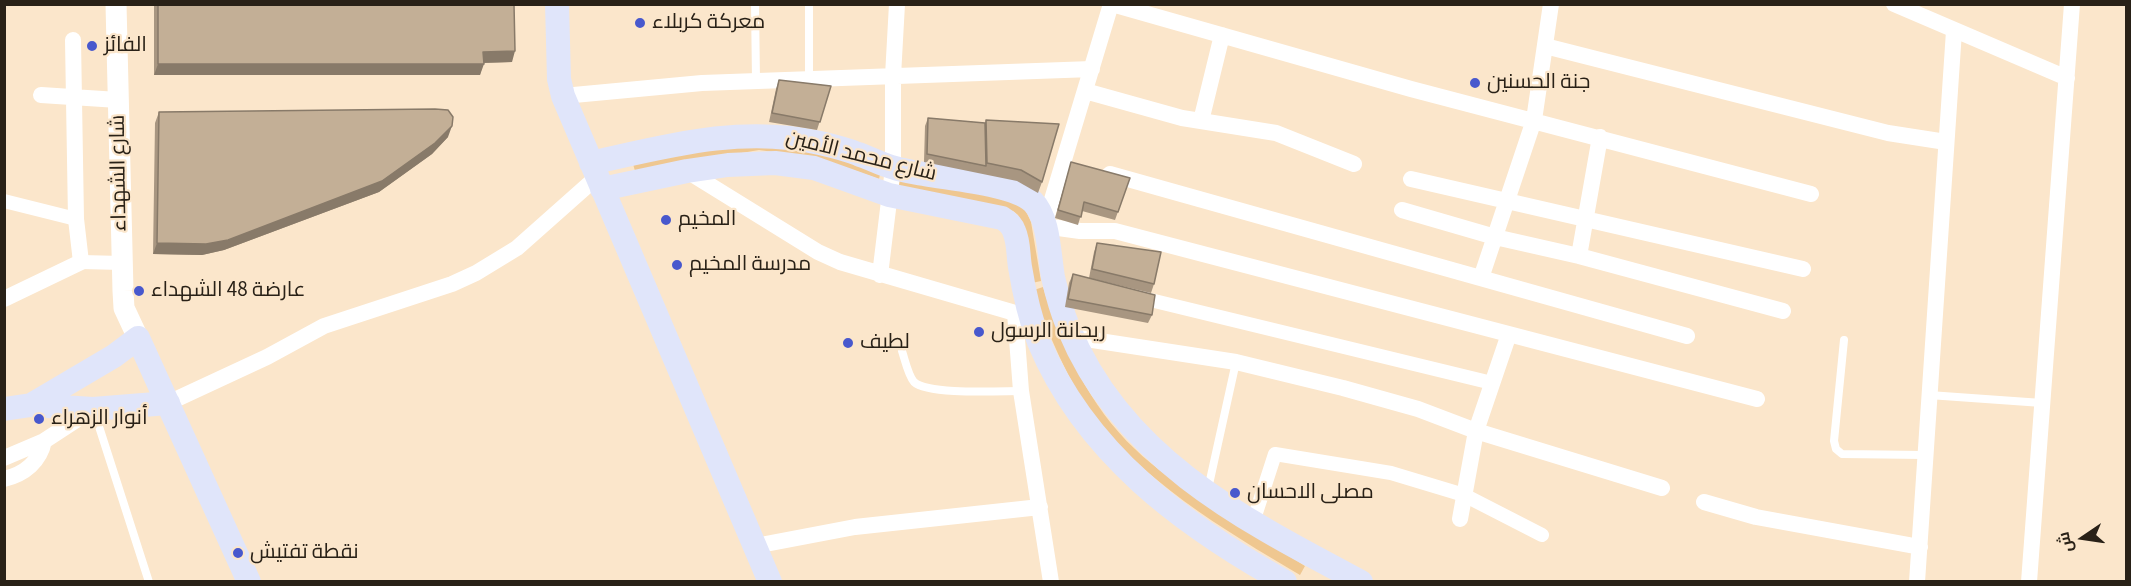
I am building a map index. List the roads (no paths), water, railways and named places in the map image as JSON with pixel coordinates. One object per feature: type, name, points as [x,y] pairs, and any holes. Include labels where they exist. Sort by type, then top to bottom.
[{"type":"main road","points":[[557,4],[558,79],[563,96],[770,582]]},
{"type":"main road","name":"شارع محمد الأمين","points":[[597,176],[698,139],[758,135],[822,143],[855,152],[893,168],[1015,191],[1025,196],[1036,206],[1044,226],[1059,278],[1059,301],[1073,337],[1098,385],[1133,430],[1175,469],[1208,492],[1253,522],[1361,582]]},
{"type":"main road","name":"شارع محمد الأمين","points":[[597,176],[687,171],[728,165],[792,164],[832,174],[889,195],[997,215],[1006,221],[1016,236],[1023,315],[1058,381],[1088,428],[1109,451],[1159,497],[1248,560],[1286,582]]},
{"type":"main road","points":[[31,405],[114,356],[138,338],[249,582]]},
{"type":"main road","points":[[4,409],[31,405],[93,410],[168,403]]},
{"type":"street","name":"شارع الشهداء","points":[[116,4],[124,308],[138,338]]},
{"type":"street","points":[[880,275],[893,168],[893,76],[897,4]]},
{"type":"street","points":[[1757,399],[1115,231],[1080,231],[1044,226],[1068,162],[1085,91],[1112,4],[1411,88],[1811,194]]},
{"type":"street","points":[[1481,278],[1534,120],[1551,4]]},
{"type":"street","points":[[1894,4],[2067,78]]},
{"type":"street","points":[[2029,582],[2072,4]]},
{"type":"street","points":[[1917,582],[1954,31]]},
{"type":"street","points":[[1201,121],[1222,35]]},
{"type":"street","points":[[73,40],[76,219],[81,262]]},
{"type":"street","points":[[1545,46],[1888,133],[1946,142]]},
{"type":"street","points":[[563,96],[702,82],[1092,69]]},
{"type":"street","points":[[1085,91],[1182,118],[1276,133],[1354,164]]},
{"type":"street","points":[[41,95],[118,100]]},
{"type":"street","points":[[1579,256],[1600,137]]},
{"type":"street","points":[[1096,170],[1687,336]]},
{"type":"street","points":[[687,171],[818,252],[840,262],[1023,315],[1021,391],[1051,582]]},
{"type":"street","points":[[168,403],[267,357],[324,326],[452,284],[476,273],[517,248],[597,176]]},
{"type":"street","points":[[1411,179],[1803,269]]},
{"type":"street","points":[[4,201],[76,219]]},
{"type":"street","points":[[1402,210],[1495,237],[1579,256],[1783,311]]},
{"type":"street","points":[[4,298],[81,262],[122,263]]},
{"type":"street","points":[[1121,292],[1492,383]]},
{"type":"street","points":[[1460,519],[1476,431],[1509,334]]},
{"type":"street","points":[[1073,337],[1236,362],[1418,409],[1476,431],[1662,488]]},
{"type":"street","points":[[4,458],[44,441],[93,410]]},
{"type":"street","points":[[4,479],[18,476],[29,466],[41,454],[44,441]]},
{"type":"street","points":[[1253,522],[1275,454],[1391,473],[1464,495],[1542,535]]},
{"type":"street","points":[[1704,502],[1756,517],[1920,547]]},
{"type":"street","points":[[755,546],[855,527],[1040,507]]},
{"type":"lane","points":[[755,4],[756,81]]},
{"type":"lane","points":[[809,4],[809,79]]},
{"type":"lane","points":[[1844,340],[1834,441],[1836,449],[1842,454],[1924,455]]},
{"type":"lane","points":[[902,351],[913,380],[922,387],[939,390],[1021,391]]},
{"type":"lane","points":[[1208,492],[1236,362]]},
{"type":"lane","points":[[1928,395],[2042,403]]},
{"type":"lane","points":[[93,410],[149,582]]},
{"type":"place","name":"معركة كربلاء","points":[[640,23]]},
{"type":"place","name":"الفائز","points":[[92,46]]},
{"type":"place","name":"جنة الحسنين","points":[[1475,83]]},
{"type":"place","name":"المخيم","points":[[666,220]]},
{"type":"place","name":"مدرسة المخيم","points":[[677,265]]},
{"type":"place","name":"عارضة 48 الشهداء","points":[[139,291]]},
{"type":"place","name":"ريحانة الرسول","points":[[979,332]]},
{"type":"place","name":"لطيف","points":[[848,343]]},
{"type":"place","name":"أنوار الزهراء","points":[[39,419]]},
{"type":"place","name":"مصلى الاحسان","points":[[1235,493]]},
{"type":"place","name":"نقطة تفتيش","points":[[238,553]]}]
